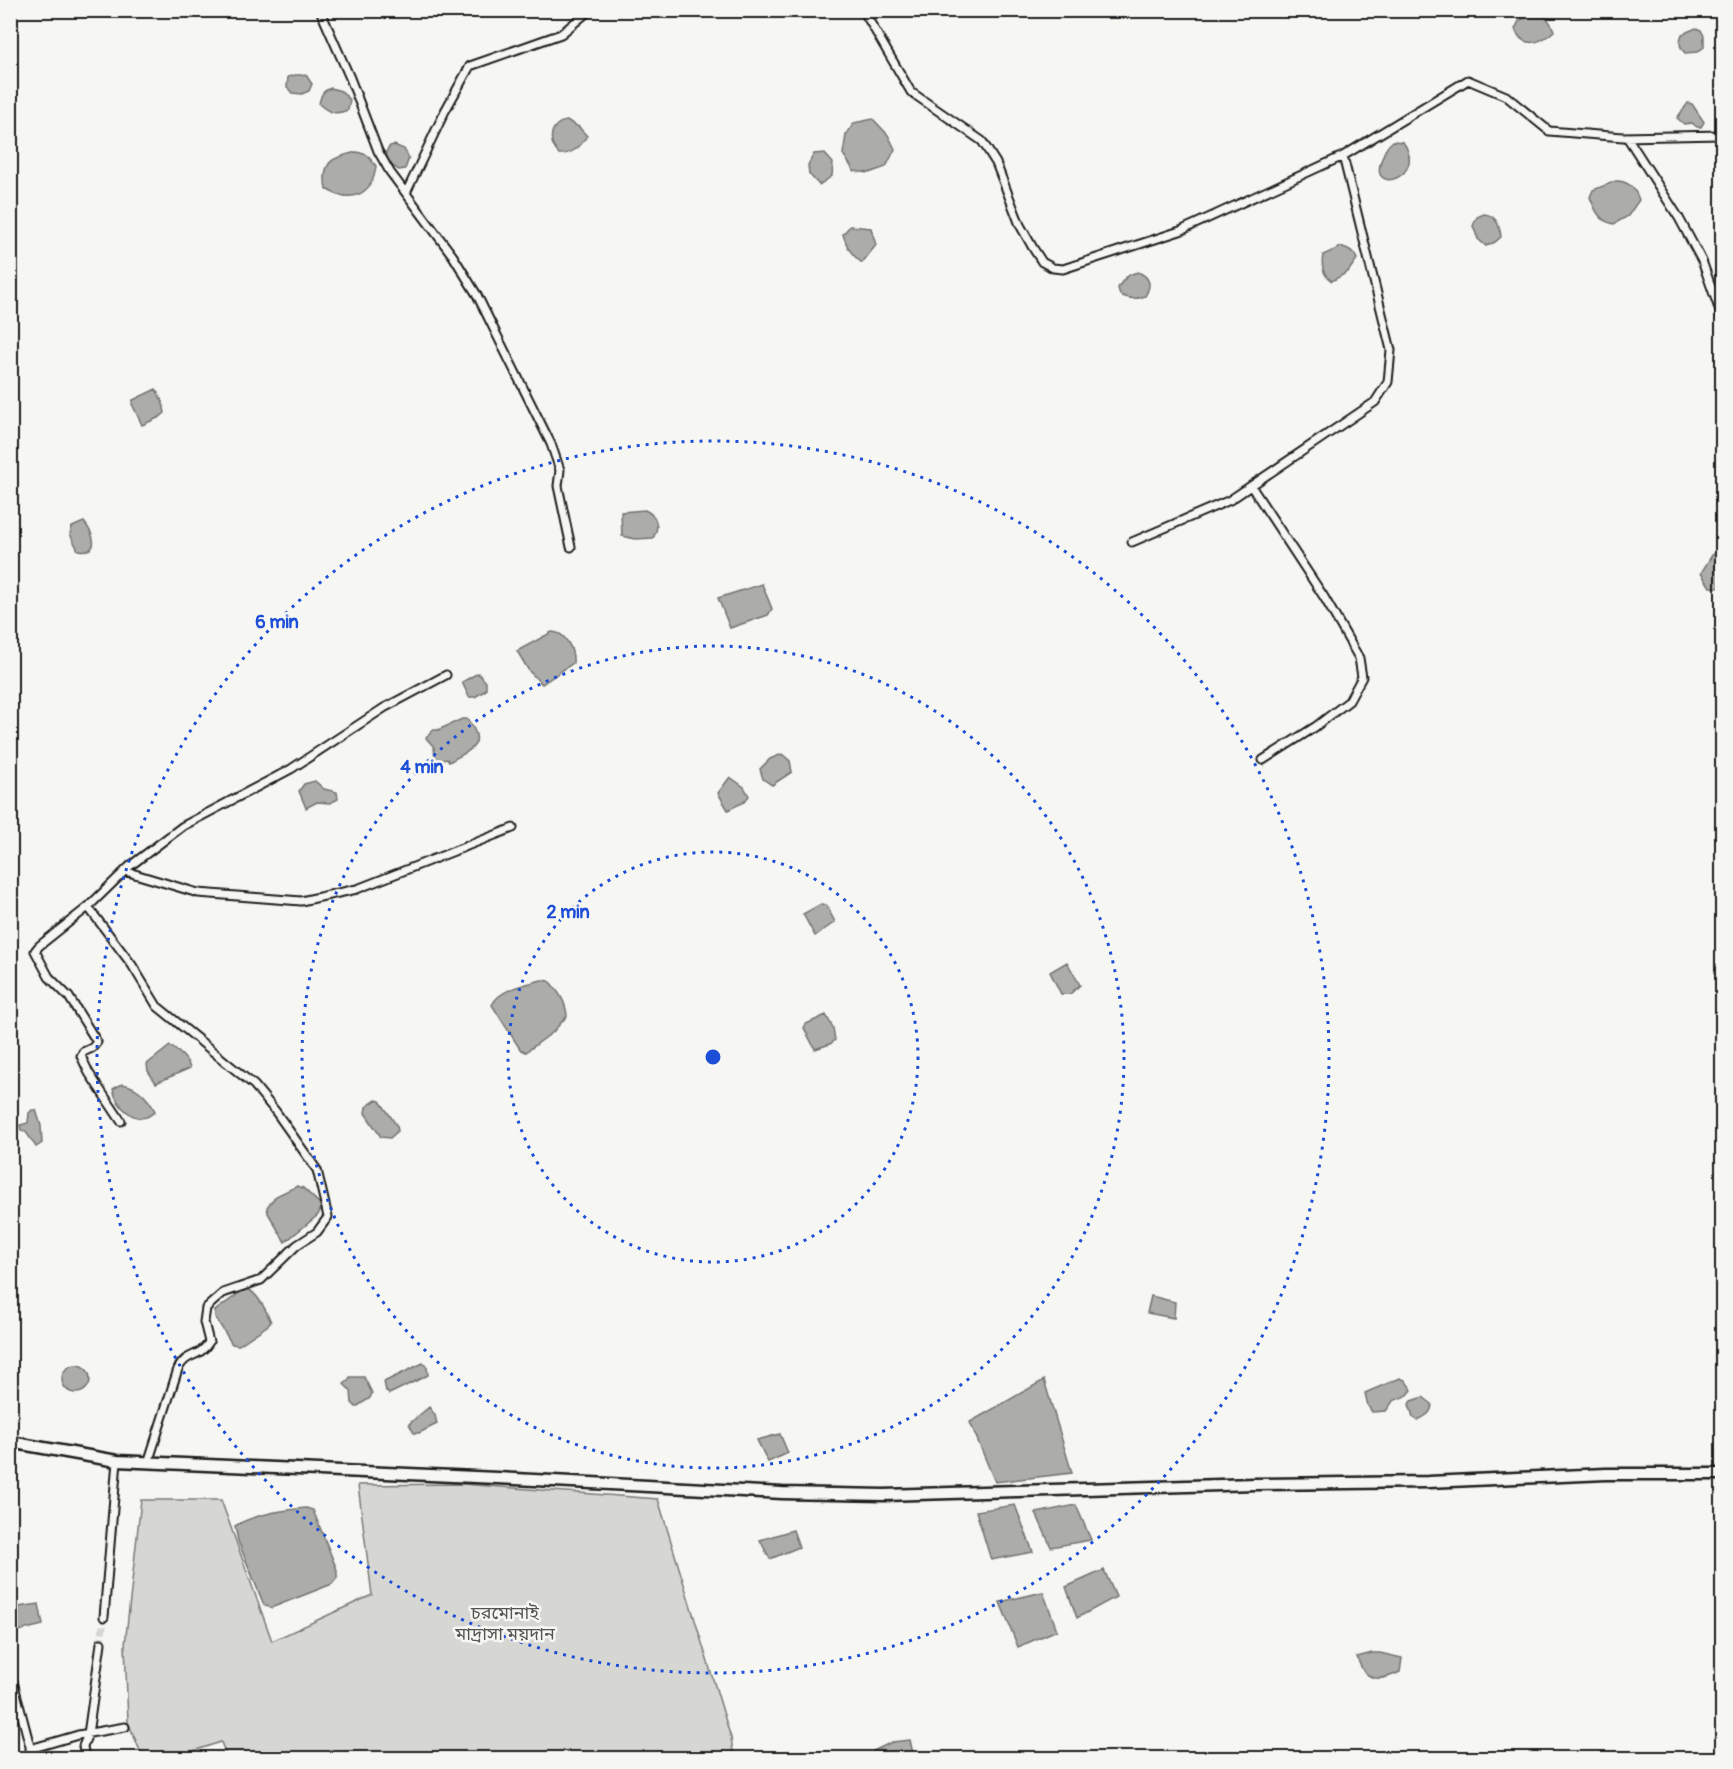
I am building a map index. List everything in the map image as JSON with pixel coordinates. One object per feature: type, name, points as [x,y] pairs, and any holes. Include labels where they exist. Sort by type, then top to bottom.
[{"type":"main road","points":[[10,1443],[117,1461],[148,1463],[782,1493],[884,1495],[1429,1482],[1606,1474],[1722,1474]]},
{"type":"street","points":[[320,10],[350,78],[378,151],[390,172],[453,256],[477,295],[551,444],[560,470],[558,486],[570,547]]},
{"type":"street","points":[[406,193],[445,111],[470,66],[561,34],[590,10]]},
{"type":"street","points":[[863,10],[911,92],[982,141],[996,163],[1020,225],[1042,262],[1053,268],[1063,269],[1180,231],[1343,156],[1468,80],[1506,96],[1549,131],[1627,138],[1722,135]]},
{"type":"street","points":[[1627,138],[1679,218],[1702,261],[1720,302],[1722,318]]},
{"type":"street","points":[[1132,542],[1230,500],[1375,402],[1388,382],[1391,350],[1343,156]]},
{"type":"street","points":[[1251,486],[1324,597],[1359,658],[1362,677],[1349,701],[1316,727],[1263,760]]},
{"type":"street","points":[[121,1120],[88,1073],[81,1056],[97,1042],[91,1030],[69,997],[49,977],[35,951],[88,907],[125,871],[199,816],[291,769],[384,708],[446,675]]},
{"type":"street","points":[[125,871],[198,893],[301,901],[357,889],[513,828]]},
{"type":"street","points":[[88,907],[132,965],[157,1006],[254,1085],[276,1112],[317,1170],[328,1217],[317,1232],[297,1245],[261,1280],[223,1293],[206,1308],[204,1322],[209,1342],[204,1351],[182,1361],[148,1463]]},
{"type":"street","points":[[104,1617],[117,1461]]},
{"type":"street","points":[[85,1758],[83,1746],[88,1734],[101,1643]]},
{"type":"street","points":[[10,1670],[33,1758]]},
{"type":"street","points":[[30,1749],[78,1735],[125,1727]]},
{"type":"green space","name":"চরমোনাই মাদ্রাসা ময়দান","points":[[462,1484],[658,1499],[731,1738],[734,1758],[227,1758],[221,1742],[171,1758],[143,1758],[128,1722],[125,1645],[141,1500],[221,1500],[272,1641],[372,1595],[358,1485]]},
{"type":"shaded area","points":[[1533,13],[1546,18],[1554,31],[1544,39],[1527,42],[1518,36],[1515,29],[1519,21]]},
{"type":"shaded area","points":[[1696,28],[1701,30],[1704,36],[1704,47],[1697,52],[1685,53],[1680,44],[1682,34]]},
{"type":"shaded area","points":[[306,75],[312,84],[309,91],[302,94],[292,93],[287,87],[288,77]]},
{"type":"shaded area","points":[[331,88],[341,91],[350,100],[348,110],[332,112],[319,104],[322,94]]},
{"type":"shaded area","points":[[1688,103],[1692,104],[1704,122],[1701,127],[1692,123],[1684,124],[1677,118]]},
{"type":"shaded area","points":[[873,119],[888,135],[895,149],[886,167],[869,173],[854,171],[843,154],[846,135],[854,123]]},
{"type":"shaded area","points":[[568,121],[579,127],[587,136],[575,150],[559,154],[553,144],[552,134],[557,125]]},
{"type":"shaded area","points":[[1393,141],[1403,142],[1409,154],[1408,165],[1404,173],[1389,180],[1383,178],[1380,172],[1381,161],[1384,152]]},
{"type":"shaded area","points":[[394,145],[404,149],[409,158],[405,169],[399,170],[389,164],[386,152],[390,146]]},
{"type":"shaded area","points":[[357,152],[367,155],[376,166],[374,176],[365,190],[352,196],[344,196],[326,189],[327,166],[341,156]]},
{"type":"shaded area","points":[[824,153],[833,163],[832,176],[819,185],[809,174],[808,165],[814,154]]},
{"type":"shaded area","points":[[1616,181],[1625,182],[1631,186],[1639,200],[1628,216],[1614,224],[1601,218],[1590,197],[1593,190]]},
{"type":"shaded area","points":[[1484,214],[1492,216],[1497,222],[1501,237],[1486,246],[1478,239],[1473,226],[1477,217]]},
{"type":"shaded area","points":[[850,226],[871,228],[876,245],[862,263],[850,250],[843,234]]},
{"type":"shaded area","points":[[1341,247],[1351,250],[1357,259],[1348,272],[1332,281],[1323,270],[1323,255]]},
{"type":"shaded area","points":[[1138,272],[1149,282],[1145,296],[1133,299],[1120,295],[1118,288],[1122,282]]},
{"type":"shaded area","points":[[156,389],[165,413],[142,425],[132,404],[133,400]]},
{"type":"shaded area","points":[[645,510],[656,522],[653,538],[635,539],[622,536],[621,512]]},
{"type":"shaded area","points":[[84,522],[92,537],[93,546],[90,549],[78,550],[70,534],[72,527]]},
{"type":"shaded area","points":[[1722,549],[1722,588],[1710,587],[1701,573],[1712,555]]},
{"type":"shaded area","points":[[762,584],[772,609],[768,615],[730,628],[718,598]]},
{"type":"shaded area","points":[[552,632],[565,638],[572,653],[573,663],[542,684],[529,671],[517,651]]},
{"type":"shaded area","points":[[478,673],[486,682],[486,690],[475,697],[469,697],[462,682]]},
{"type":"shaded area","points":[[467,719],[473,728],[476,735],[474,746],[449,762],[447,759],[438,761],[435,759],[434,747],[426,738],[433,730]]},
{"type":"shaded area","points":[[782,754],[790,761],[792,772],[772,785],[763,779],[760,769],[770,759]]},
{"type":"shaded area","points":[[730,777],[744,787],[749,796],[744,802],[728,810],[718,793]]},
{"type":"shaded area","points":[[315,781],[324,789],[337,792],[338,799],[330,803],[317,802],[306,808],[299,791],[304,784]]},
{"type":"shaded area","points":[[821,904],[826,905],[835,922],[815,936],[803,914]]},
{"type":"shaded area","points":[[1067,962],[1080,985],[1070,994],[1061,994],[1050,972]]},
{"type":"shaded area","points":[[542,980],[549,981],[559,993],[567,1016],[553,1032],[526,1052],[520,1049],[492,1005],[507,991]]},
{"type":"shaded area","points":[[826,1015],[833,1028],[835,1040],[815,1049],[804,1028],[806,1024]]},
{"type":"shaded area","points":[[170,1046],[187,1061],[190,1068],[156,1083],[148,1071],[147,1064]]},
{"type":"shaded area","points":[[122,1084],[142,1093],[155,1111],[142,1118],[129,1114],[119,1103],[113,1089]]},
{"type":"shaded area","points":[[376,1100],[380,1101],[397,1126],[398,1131],[390,1138],[381,1137],[365,1113],[366,1107]]},
{"type":"shaded area","points":[[36,1110],[41,1126],[42,1143],[36,1147],[26,1132],[21,1130],[20,1125],[28,1123],[29,1113]]},
{"type":"shaded area","points":[[297,1186],[303,1188],[322,1206],[318,1215],[285,1242],[268,1213],[267,1207],[276,1196]]},
{"type":"shaded area","points":[[246,1288],[258,1298],[271,1322],[239,1345],[232,1344],[215,1317],[215,1311]]},
{"type":"shaded area","points":[[1151,1296],[1175,1302],[1174,1318],[1147,1313]]},
{"type":"shaded area","points":[[423,1363],[427,1367],[428,1375],[389,1394],[386,1391],[384,1382]]},
{"type":"shaded area","points":[[76,1365],[86,1369],[90,1379],[86,1389],[76,1393],[66,1389],[62,1379],[66,1369]]},
{"type":"shaded area","points":[[350,1377],[364,1377],[372,1393],[370,1398],[356,1407],[352,1403],[351,1391],[344,1384]]},
{"type":"shaded area","points":[[1400,1378],[1405,1380],[1412,1390],[1408,1395],[1393,1401],[1386,1411],[1372,1412],[1365,1393]]},
{"type":"shaded area","points":[[1044,1380],[1072,1473],[995,1482],[970,1422]]},
{"type":"shaded area","points":[[1423,1397],[1432,1404],[1432,1407],[1428,1414],[1417,1420],[1413,1417],[1409,1404]]},
{"type":"shaded area","points":[[429,1407],[435,1415],[437,1424],[419,1433],[414,1433],[409,1424]]},
{"type":"shaded area","points":[[780,1434],[788,1453],[768,1462],[757,1440]]},
{"type":"shaded area","points":[[1015,1505],[1033,1552],[991,1560],[976,1511]]},
{"type":"shaded area","points":[[1076,1505],[1091,1540],[1051,1547],[1036,1513]]},
{"type":"shaded area","points":[[306,1508],[313,1510],[337,1570],[337,1578],[332,1584],[271,1608],[264,1605],[238,1541],[235,1526],[278,1511]]},
{"type":"shaded area","points":[[793,1530],[799,1547],[770,1559],[760,1540]]},
{"type":"shaded area","points":[[1104,1570],[1116,1597],[1077,1618],[1066,1587]]},
{"type":"shaded area","points":[[1043,1592],[1057,1630],[1018,1647],[1000,1602]]},
{"type":"shaded area","points":[[39,1604],[43,1625],[14,1632],[11,1608]]},
{"type":"shaded area","points":[[1372,1653],[1402,1658],[1400,1672],[1379,1678],[1369,1675],[1360,1665],[1357,1657]]},
{"type":"shaded area","points":[[910,1740],[914,1758],[876,1758],[873,1751],[892,1742]]},
{"type":"tunnel","points":[[101,1643],[104,1617]]}]
